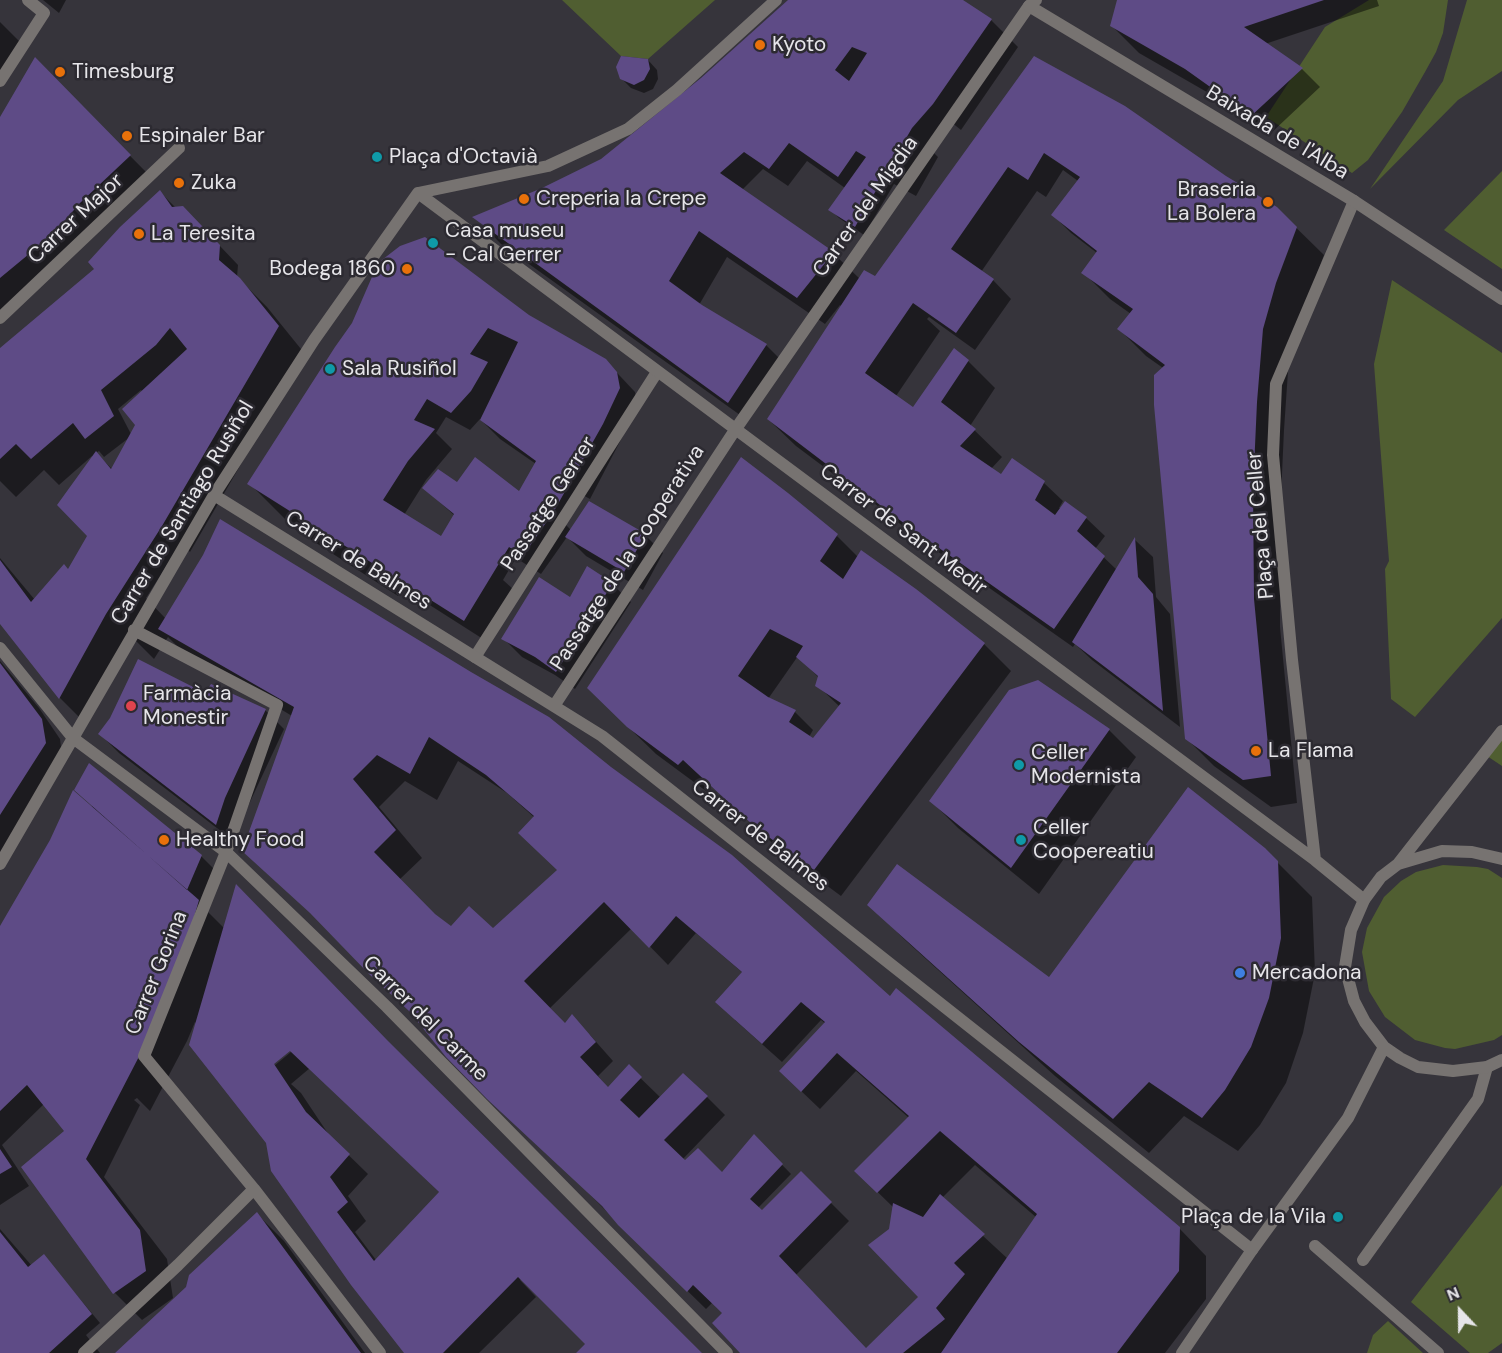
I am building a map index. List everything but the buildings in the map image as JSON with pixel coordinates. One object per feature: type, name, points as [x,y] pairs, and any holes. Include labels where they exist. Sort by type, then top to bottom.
[{"type":"street","points":[[0,81],[44,13],[28,0]]},
{"type":"street","points":[[418,193],[549,166],[628,129],[677,90],[776,0]]},
{"type":"street","name":"Baixada de l'Alba","points":[[1032,3],[1354,201],[1502,299]]},
{"type":"street","name":"Carrer del Migdia","points":[[735,430],[1032,3]]},
{"type":"street","name":"Carrer Major","points":[[0,318],[179,148]]},
{"type":"street","name":"Carrer de Sant Medir","points":[[418,193],[1315,860],[1364,900]]},
{"type":"street","name":"Carrer de Santiago Rusiñol","points":[[0,864],[214,495],[314,340],[418,193]]},
{"type":"street","name":"Plaça del Celler","points":[[1315,860],[1291,648],[1273,455],[1276,384],[1354,201]]},
{"type":"street","name":"Passatge Gerrer","points":[[475,657],[657,372]]},
{"type":"street","name":"Passatge de la Cooperativa","points":[[554,706],[735,430]]},
{"type":"street","name":"Carrer de Balmes","points":[[214,495],[602,736],[1252,1250]]},
{"type":"street","name":"Carrer Gorina","points":[[134,630],[277,705],[226,852],[144,1056],[254,1189]]},
{"type":"street","name":"Carrer del Carme","points":[[0,648],[73,738],[226,852],[387,1007],[727,1353]]},
{"type":"street","points":[[1502,731],[1398,864],[1381,877],[1364,900],[1351,930],[1345,967],[1354,1001],[1365,1022],[1384,1047],[1400,1058],[1418,1067],[1453,1071],[1487,1067],[1502,1060]]},
{"type":"street","points":[[1398,864],[1442,851],[1472,852],[1502,859]]},
{"type":"street","points":[[1182,1353],[1252,1250],[1348,1118],[1384,1047]]},
{"type":"street","points":[[1363,1260],[1478,1099],[1487,1067]]},
{"type":"street","points":[[84,1353],[178,1265],[254,1189],[380,1353]]},
{"type":"street","points":[[1315,1246],[1438,1353]]},
{"type":"green space","points":[[562,0],[715,0],[648,59],[621,56]]},
{"type":"green space","points":[[1369,0],[1448,0],[1443,33],[1425,72],[1402,112],[1368,160],[1352,173],[1266,117],[1325,27]]},
{"type":"green space","points":[[1467,0],[1502,0],[1502,71],[1458,100],[1370,189],[1443,81]]},
{"type":"green space","points":[[1502,171],[1502,269],[1444,230]]},
{"type":"green space","points":[[1392,280],[1502,353],[1502,618],[1415,717],[1391,699],[1385,569],[1389,561],[1374,364]]},
{"type":"green space","points":[[1502,731],[1502,766],[1484,754]]},
{"type":"green space","points":[[1443,865],[1488,869],[1502,878],[1502,1035],[1494,1040],[1455,1049],[1415,1040],[1385,1017],[1369,991],[1362,952],[1367,928],[1384,897],[1401,881],[1416,872]]},
{"type":"green space","points":[[1502,1185],[1502,1343],[1488,1353],[1470,1353],[1411,1302]]},
{"type":"green space","points":[[1388,1321],[1423,1353],[1367,1353],[1373,1335]]},
{"type":"place","name":"Kyoto","points":[[760,45]]},
{"type":"place","name":"Timesburg","points":[[60,72]]},
{"type":"place","name":"Espinaler Bar","points":[[127,136]]},
{"type":"place","name":"Plaça d'Octavià","points":[[377,157]]},
{"type":"place","name":"Zuka","points":[[179,183]]},
{"type":"place","name":"Creperia la Crepe","points":[[524,199]]},
{"type":"place","name":"Braseria La Bolera","points":[[1268,202]]},
{"type":"place","name":"La Teresita","points":[[139,234]]},
{"type":"place","name":"Casa museu - Cal Gerrer","points":[[433,243]]},
{"type":"place","name":"Bodega 1860","points":[[407,269]]},
{"type":"place","name":"Sala Rusiñol","points":[[330,369]]},
{"type":"place","name":"Farmàcia Monestir","points":[[131,706]]},
{"type":"place","name":"La Flama","points":[[1256,751]]},
{"type":"place","name":"Celler Modernista","points":[[1019,765]]},
{"type":"place","name":"Healthy Food","points":[[164,840]]},
{"type":"place","name":"Celler Coopereatiu","points":[[1021,840]]},
{"type":"place","name":"Mercadona","points":[[1240,973]]},
{"type":"place","name":"Plaça de la Vila","points":[[1338,1217]]}]
